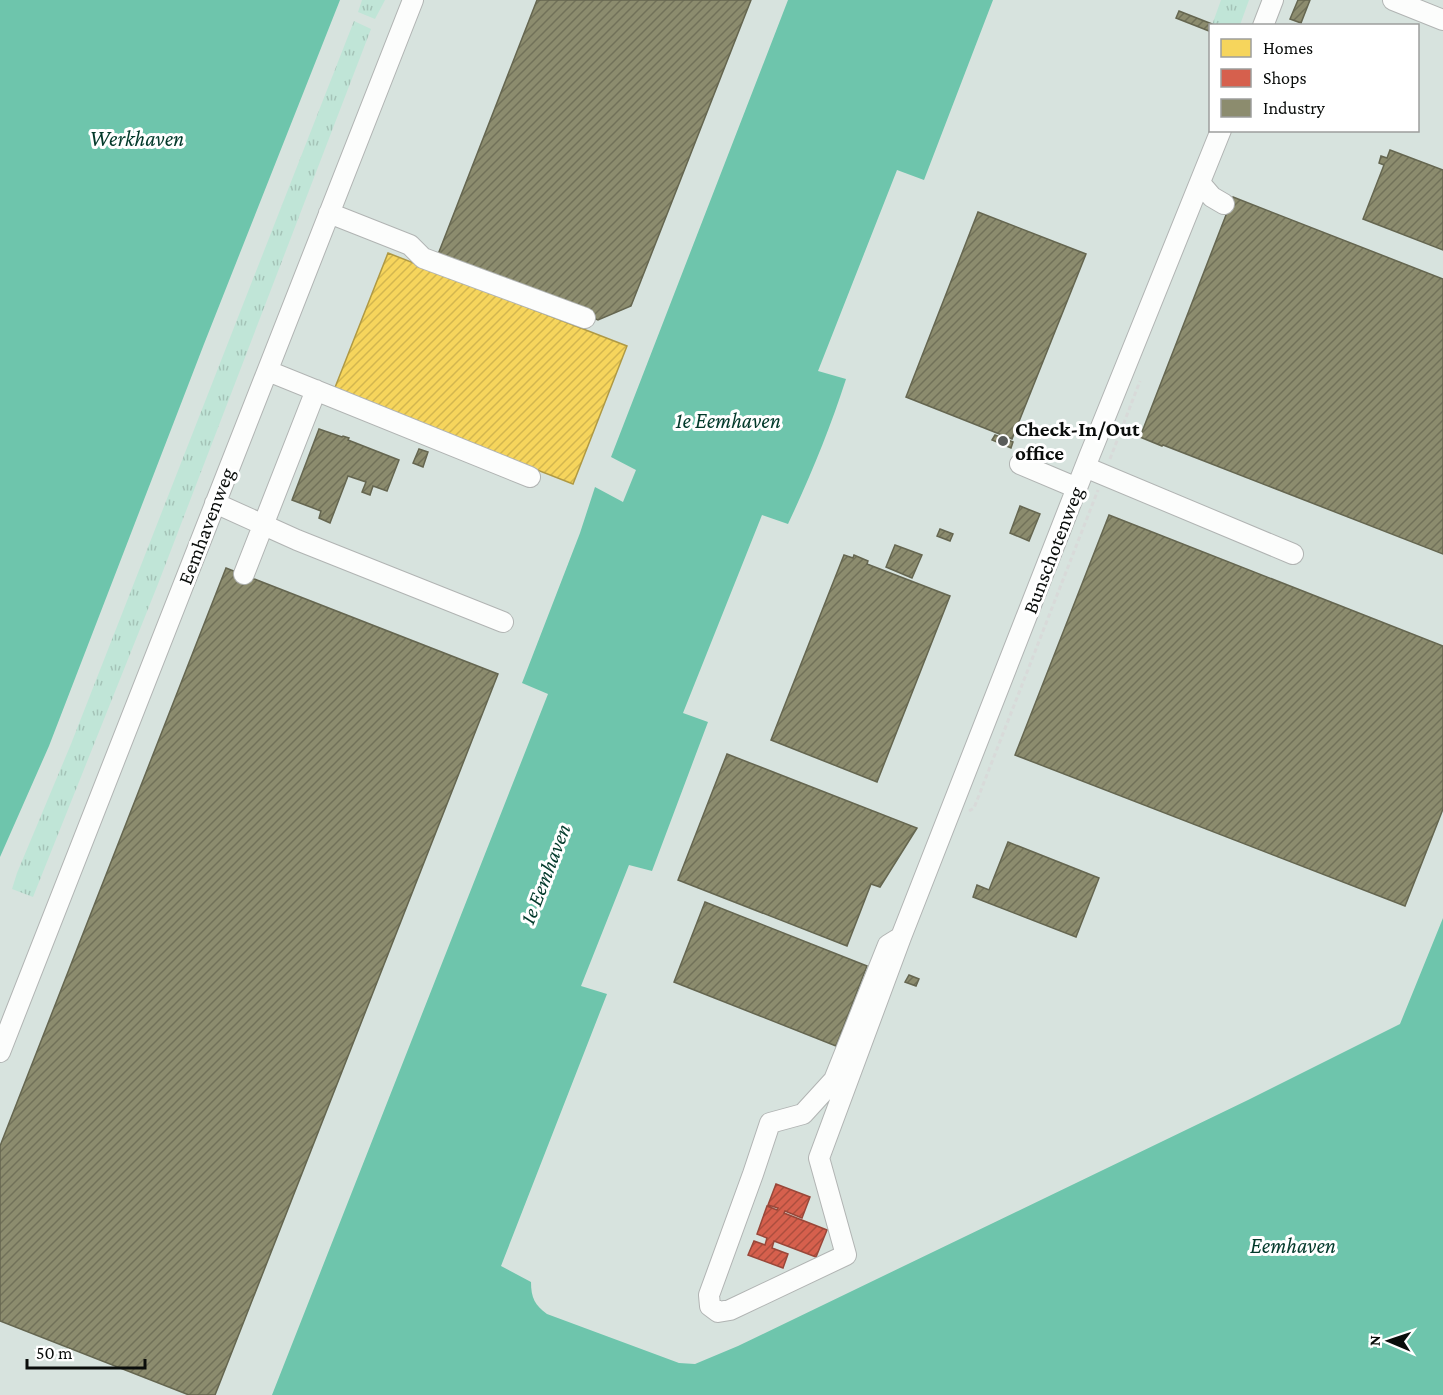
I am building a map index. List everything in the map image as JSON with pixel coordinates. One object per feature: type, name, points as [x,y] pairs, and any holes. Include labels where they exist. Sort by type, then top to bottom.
[{"type":"street","name":"Eemhavenweg","points":[[0,1052],[413,0]]},
{"type":"street","points":[[1264,24],[1273,0]]},
{"type":"street","points":[[1393,0],[1443,20]]},
{"type":"street","name":"Bunschotenweg","points":[[901,937],[888,945],[834,1080],[803,1113],[770,1123],[709,1294],[710,1306],[718,1312],[730,1310],[846,1255],[819,1158],[901,937],[1085,467],[1220,132]]},
{"type":"street","points":[[1200,183],[1212,197],[1224,204]]},
{"type":"street","points":[[329,213],[410,245],[423,258],[585,318]]},
{"type":"street","points":[[267,371],[530,477]]},
{"type":"street","points":[[244,574],[316,390]]},
{"type":"street","points":[[1020,464],[1077,488]]},
{"type":"street","points":[[1085,467],[1293,554]]},
{"type":"street","points":[[215,503],[503,622]]},
{"type":"shaded area","points":[[298,0],[1443,0],[1443,1046],[757,1395],[0,1395],[0,720]]},
{"type":"green space","points":[[362,0],[385,0],[375,19],[358,12]]},
{"type":"green space","points":[[1221,0],[1249,0],[1240,24],[1212,24]]},
{"type":"green space","points":[[354,21],[371,29],[158,584],[33,897],[12,889],[17,873],[71,744]]},
{"type":"water","name":"Werkhaven","points":[[0,0],[340,0],[49,746],[0,857]]},
{"type":"water","points":[[788,0],[993,0],[924,180],[897,170],[818,371],[846,379],[804,489],[788,524],[762,515],[683,713],[708,722],[652,871],[629,865],[581,986],[607,994],[501,1266],[531,1282],[534,1301],[547,1314],[679,1363],[695,1364],[738,1346],[1248,1100],[1400,1024],[1443,918],[1443,1395],[272,1395],[548,694],[522,683],[580,533],[595,487],[623,502],[636,470],[611,457]]},
{"type":"building: Homes","points":[[388,253],[627,346],[573,484],[334,390]]},
{"type":"building: Shops","points":[[776,1184],[810,1197],[802,1218],[785,1211],[784,1213],[827,1230],[816,1257],[774,1241],[772,1248],[788,1254],[783,1268],[748,1255],[754,1241],[765,1245],[767,1238],[757,1234],[767,1206],[777,1210],[778,1208],[768,1205]]},
{"type":"building: Industry","points":[[537,0],[751,0],[631,306],[598,320],[437,257]]},
{"type":"building: Industry","points":[[1298,0],[1310,0],[1301,23],[1290,19]]},
{"type":"building: Industry","points":[[1179,11],[1212,24],[1209,24],[1209,31],[1176,18]]},
{"type":"building: Industry","points":[[1390,150],[1443,170],[1443,250],[1363,219],[1384,165],[1379,163],[1381,156],[1387,158]]},
{"type":"building: Industry","points":[[1233,197],[1443,279],[1443,554],[1140,437]]},
{"type":"building: Industry","points":[[978,212],[1086,254],[1012,439],[906,397]]},
{"type":"building: Industry","points":[[319,429],[349,438],[348,440],[399,460],[387,491],[373,486],[370,495],[362,492],[366,482],[348,476],[330,523],[319,518],[321,511],[292,500]]},
{"type":"building: Industry","name":"Check-In/Out office","points":[[995,435],[1013,442],[1011,448],[992,440]]},
{"type":"building: Industry","points":[[419,449],[428,452],[423,467],[413,463]]},
{"type":"building: Industry","points":[[1020,506],[1040,514],[1029,541],[1010,533]]},
{"type":"building: Industry","points":[[1109,515],[1443,646],[1443,809],[1405,906],[1015,755]]},
{"type":"building: Industry","points":[[940,529],[953,534],[950,541],[937,536]]},
{"type":"building: Industry","points":[[895,545],[922,555],[912,578],[886,567]]},
{"type":"building: Industry","points":[[844,555],[853,558],[854,555],[868,561],[867,564],[950,596],[877,782],[771,740]]},
{"type":"building: Industry","points":[[226,568],[498,674],[215,1395],[189,1395],[0,1321],[0,1146]]},
{"type":"building: Industry","points":[[727,754],[917,828],[880,887],[871,884],[847,946],[678,880]]},
{"type":"building: Industry","points":[[1008,842],[1099,878],[1076,937],[973,897],[977,885],[989,890]]},
{"type":"building: Industry","points":[[705,902],[867,966],[836,1046],[674,982]]},
{"type":"building: Industry","points":[[909,975],[919,979],[916,986],[905,982]]},
{"type":"place","name":"Check-In/Out office","points":[[1003,441]]},
{"type":"water label","name":"1e Eemhaven","points":[[728,420]]},
{"type":"water label","name":"1e Eemhaven","points":[[545,874]]},
{"type":"water label","name":"Eemhaven","points":[[1293,1245]]}]
